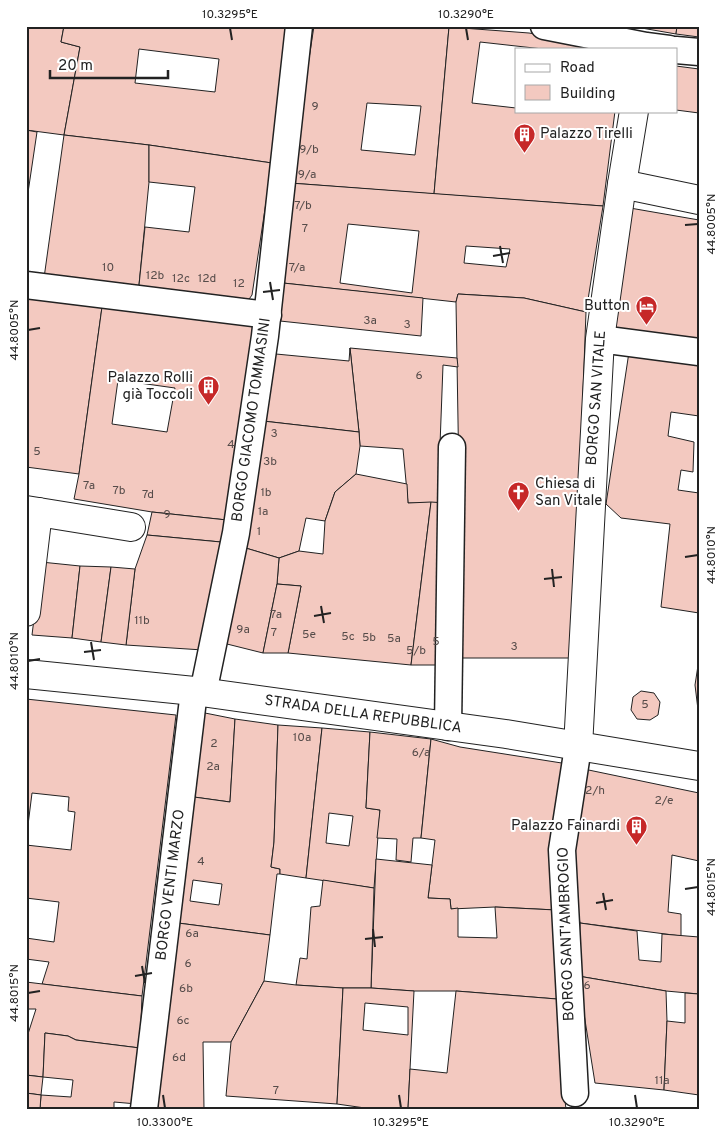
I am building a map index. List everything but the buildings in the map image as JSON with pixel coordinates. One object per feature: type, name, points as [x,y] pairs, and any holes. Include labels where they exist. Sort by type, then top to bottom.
[{"type":"street","name":"BORGO GIACOMO TOMMASINI","points":[[198,692],[236,533],[268,316],[299,26]]},
{"type":"street","points":[[544,26],[654,48]]},
{"type":"street","points":[[678,50],[699,52]]},
{"type":"street","name":"BORGO SAN VITALE","points":[[578,746],[600,339],[634,112]]},
{"type":"street","points":[[622,184],[699,200]]},
{"type":"street","points":[[26,285],[268,316]]},
{"type":"street","points":[[600,339],[699,352]]},
{"type":"street","points":[[448,727],[452,447]]},
{"type":"street","points":[[26,612],[32,511],[131,527]]},
{"type":"street","name":"STRADA DELLA REPUBBLICA","points":[[26,674],[198,692],[506,734],[699,766]]},
{"type":"street","name":"BORGO VENTI MARZO","points":[[148,1108],[198,692]]},
{"type":"street","name":"BORGO SANT'AMBROGIO","points":[[575,1093],[562,850],[578,746]]},
{"type":"place","name":"Palazzo Tirelli","points":[[524,153]]},
{"type":"place","name":"Button","points":[[646,325]]},
{"type":"place","name":"Palazzo Rolli già Toccoli","points":[[209,406]]},
{"type":"place","name":"Chiesa di San Vitale","points":[[519,512]]},
{"type":"place","name":"Palazzo Fainardi","points":[[636,845]]}]
